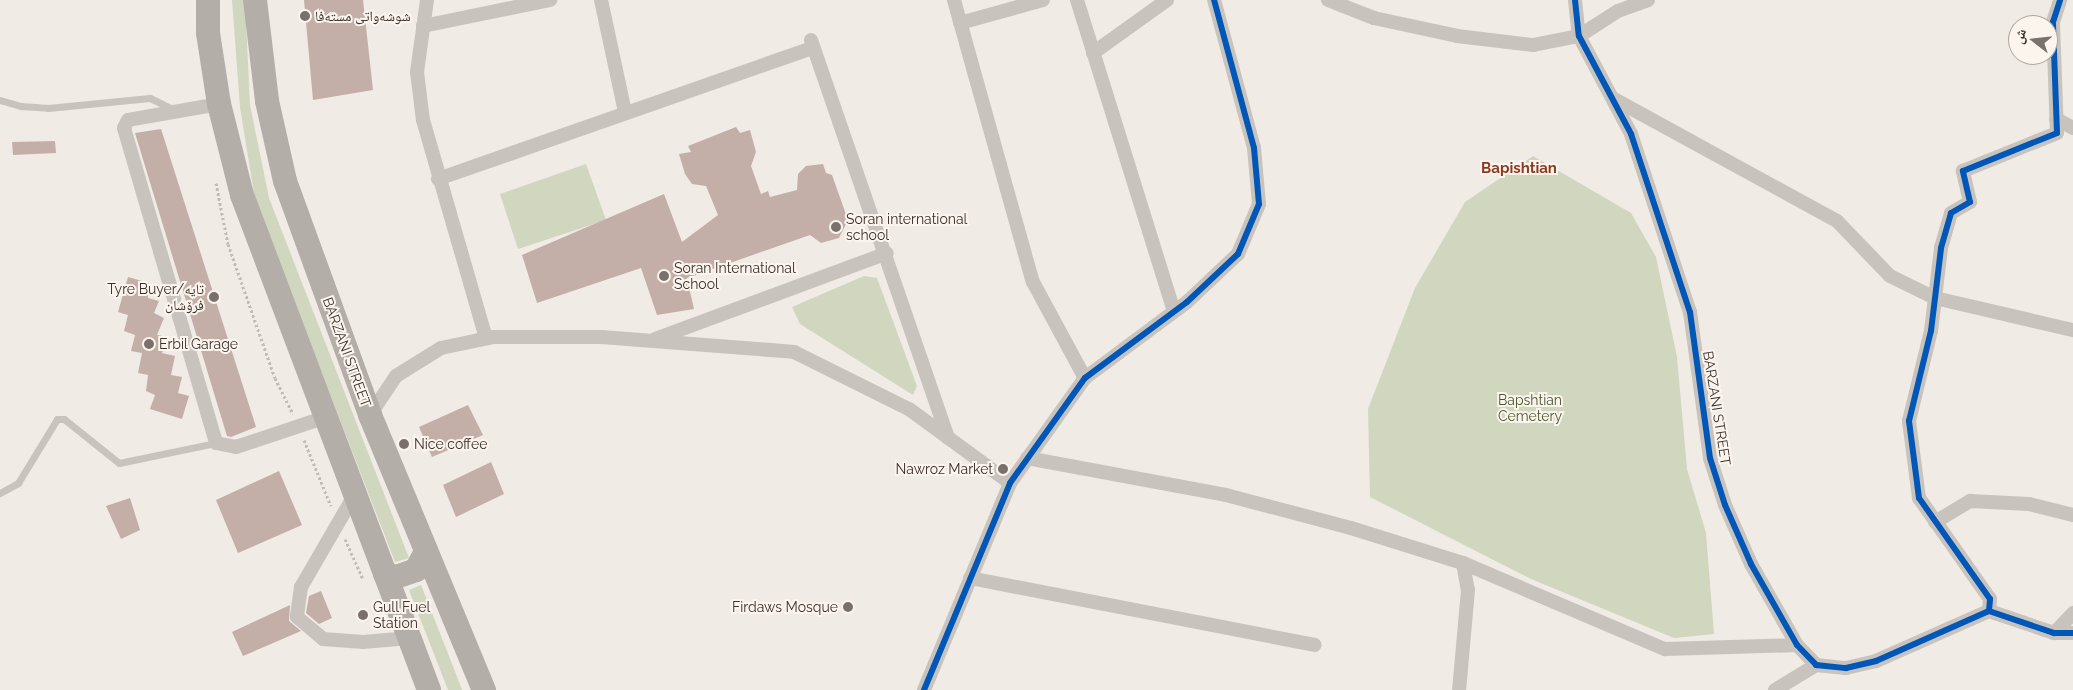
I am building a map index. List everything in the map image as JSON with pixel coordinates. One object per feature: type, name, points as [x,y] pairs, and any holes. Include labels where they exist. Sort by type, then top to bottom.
[{"type":"highway","points":[[208,0],[208,33],[220,104],[242,195],[429,690]]},
{"type":"highway","name":"BARZANI STREET","points":[[255,0],[268,101],[285,181],[370,415],[484,690]]},
{"type":"highway","points":[[385,574],[396,577],[416,570],[426,552]]},
{"type":"street","points":[[426,0],[417,72],[438,180],[486,338]]},
{"type":"street","points":[[423,26],[550,0]]},
{"type":"street","points":[[601,0],[625,112]]},
{"type":"street","points":[[954,0],[1033,282],[1085,378]]},
{"type":"street","points":[[960,23],[1039,4],[1043,0]]},
{"type":"street","points":[[1076,0],[1174,311]]},
{"type":"street","points":[[1093,53],[1167,0]]},
{"type":"street","points":[[924,690],[1010,483],[1027,458],[1085,378],[1174,311],[1238,254],[1259,204],[1254,148],[1214,0]]},
{"type":"street","points":[[1328,0],[1374,18],[1458,36],[1533,44],[1579,36],[1618,10],[1648,0]]},
{"type":"street","name":"BARZANI STREET","points":[[1575,0],[1579,36],[1614,99],[1635,143],[1690,312],[1710,458],[1725,505],[1751,564],[1797,645],[1816,665]]},
{"type":"street","points":[[1989,611],[1990,599],[1919,498],[1909,421],[1935,298],[1941,248],[1951,213],[1970,202],[1963,171],[2057,133],[2053,22],[2060,0]]},
{"type":"street","points":[[438,180],[812,44],[887,253],[948,438]]},
{"type":"street","points":[[1614,99],[1837,220],[1890,276],[1935,298],[2073,330]]},
{"type":"street","points":[[220,104],[180,113],[128,120],[124,128],[216,443],[236,447],[326,417]]},
{"type":"street","points":[[2056,119],[2073,128]]},
{"type":"street","points":[[650,341],[887,253]]},
{"type":"street","points":[[370,415],[396,376],[441,348],[486,338],[601,337],[794,352],[909,408],[1010,483]]},
{"type":"street","points":[[1027,458],[1226,496],[1351,528],[1463,563],[1665,648],[1797,645]]},
{"type":"street","points":[[355,494],[301,587],[297,617],[323,640],[363,642],[410,638]]},
{"type":"street","points":[[1935,522],[1970,501],[2029,504],[2073,515]]},
{"type":"street","points":[[1459,690],[1468,590],[1463,563]]},
{"type":"street","points":[[970,578],[1315,645]]},
{"type":"street","points":[[1774,690],[1816,665],[1846,668],[1876,661],[1989,611],[2054,633],[2073,633]]},
{"type":"street","points":[[2054,633],[2073,613]]},
{"type":"lane","points":[[0,100],[21,106],[48,108],[150,98],[180,113]]},
{"type":"lane","points":[[0,493],[18,483],[57,419],[64,419],[119,463],[216,443]]},
{"type":"green space","points":[[232,0],[245,0],[250,105],[269,198],[409,558],[395,562],[255,200],[240,107]]},
{"type":"green space","name":"Bapshtian Cemetery","points":[[1533,156],[1631,213],[1656,257],[1677,357],[1687,469],[1706,533],[1714,634],[1674,638],[1531,579],[1370,497],[1368,409],[1415,288],[1465,202]]},
{"type":"green space","points":[[586,164],[606,220],[518,249],[500,194]]},
{"type":"green space","points":[[864,276],[877,278],[917,386],[913,395],[800,324],[792,307]]},
{"type":"green space","points":[[421,585],[462,690],[448,690],[409,590]]},
{"type":"building","points":[[304,0],[363,0],[373,90],[313,100]]},
{"type":"building","points":[[736,127],[740,133],[750,130],[756,152],[751,166],[761,194],[768,191],[770,197],[797,190],[798,174],[806,166],[823,164],[826,173],[832,175],[848,220],[839,238],[821,243],[810,235],[687,278],[694,309],[657,315],[641,268],[537,303],[522,255],[664,194],[682,242],[718,215],[706,186],[692,184],[685,174],[679,154],[691,152],[688,146]]},
{"type":"building","points":[[161,129],[256,427],[231,437],[227,436],[135,133]]},
{"type":"building","points":[[55,141],[56,153],[13,155],[12,142]]},
{"type":"building","name":"Erbil Garage","points":[[128,277],[149,283],[148,298],[159,301],[154,313],[164,318],[157,335],[168,337],[162,353],[175,356],[171,375],[182,377],[178,393],[189,396],[182,419],[150,409],[155,395],[146,391],[148,375],[138,373],[142,353],[131,351],[135,335],[124,331],[128,315],[118,312]]},
{"type":"building","points":[[468,405],[483,435],[432,457],[419,427]]},
{"type":"building","points":[[491,462],[504,494],[456,517],[443,485]]},
{"type":"building","points":[[279,471],[302,525],[238,553],[216,500]]},
{"type":"building","points":[[130,498],[140,530],[121,539],[106,506]]},
{"type":"building","points":[[321,591],[332,618],[319,624],[306,613],[309,596]]},
{"type":"building","points":[[290,605],[289,621],[301,631],[243,656],[232,632]]},
{"type":"cycle path","points":[[924,690],[1010,483],[1085,378],[1187,302],[1238,254],[1259,204],[1254,148],[1214,0]]},
{"type":"cycle path","points":[[1575,0],[1579,36],[1631,134],[1690,312],[1710,458],[1725,505],[1751,564],[1797,645],[1816,665],[1846,668],[1876,661],[1989,611],[2054,633],[2073,633]]},
{"type":"cycle path","points":[[1989,611],[1990,599],[1919,498],[1909,421],[1931,331],[1941,248],[1951,213],[1970,202],[1963,171],[2057,133],[2053,22],[2060,0]]},
{"type":"place","name":"شوشەواتی مستەفا","points":[[305,16]]},
{"type":"place","name":"Soran international school","points":[[836,227]]},
{"type":"place","name":"Soran International School","points":[[664,276]]},
{"type":"place","name":"Tyre Buyer/تایە فرۆشان","points":[[214,297]]},
{"type":"place","name":"Erbil Garage","points":[[149,344]]},
{"type":"place","name":"Nice coffee","points":[[404,444]]},
{"type":"place","name":"Nawroz Market","points":[[1003,469]]},
{"type":"place","name":"Firdaws Mosque","points":[[848,607]]},
{"type":"place","name":"Gull Fuel Station","points":[[363,615]]},
{"type":"district","name":"Bapishtian","points":[[1519,169]]}]
